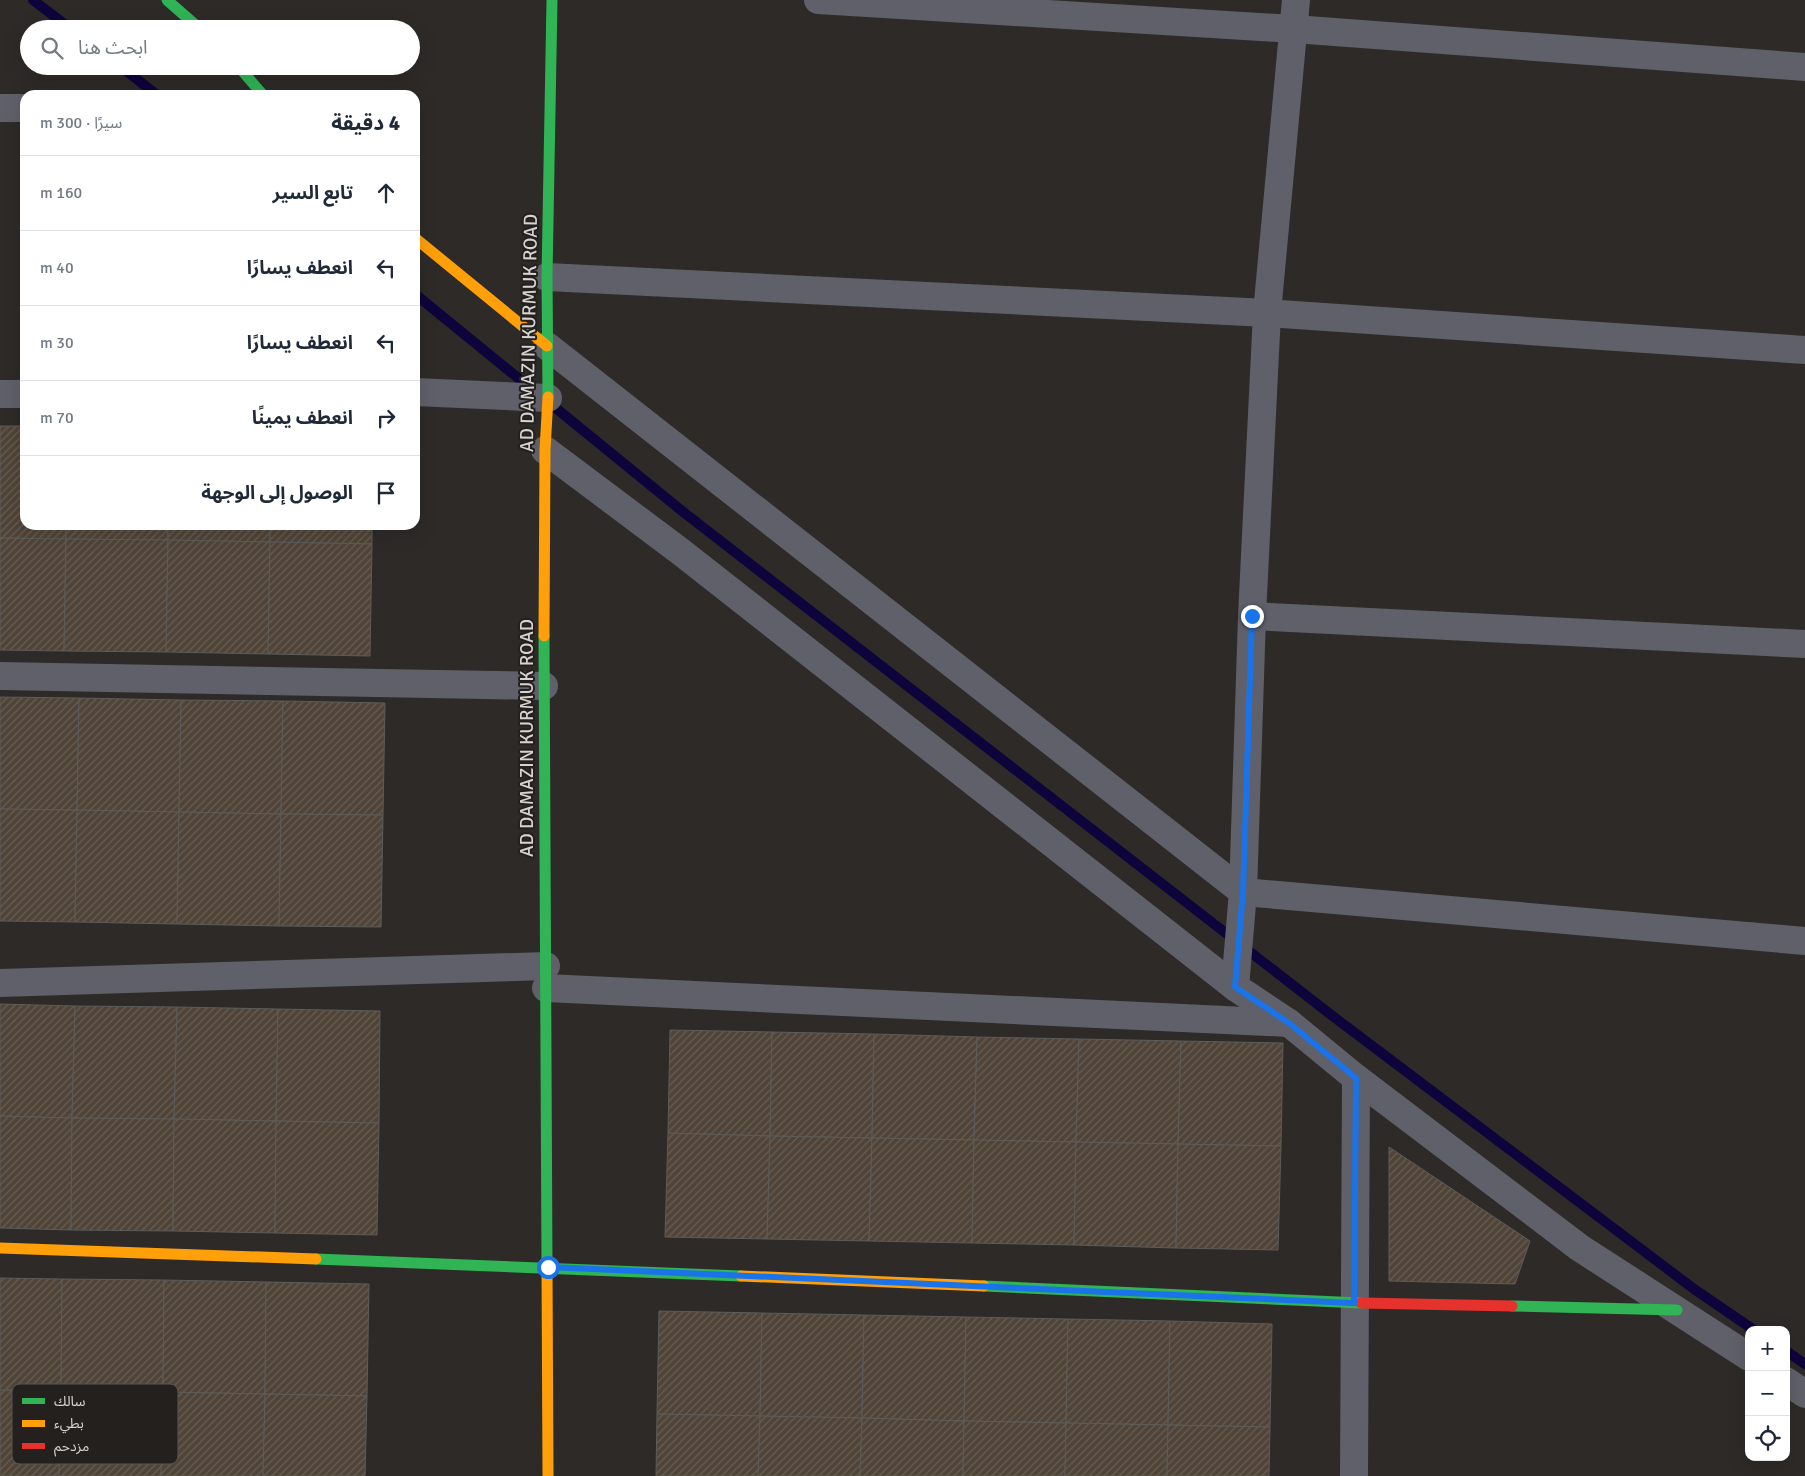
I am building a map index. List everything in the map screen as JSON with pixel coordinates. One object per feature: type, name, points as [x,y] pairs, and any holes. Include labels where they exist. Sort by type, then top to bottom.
[{"type":"main road","points":[[167,0],[190,20]]},
{"type":"main road","name":"AD DAMAZIN KURMUK ROAD","points":[[548,1476],[544,686],[545,450],[548,398],[547,277],[552,0]]},
{"type":"main road","points":[[246,75],[259,90]]},
{"type":"main road","points":[[420,242],[547,346]]},
{"type":"main road","points":[[0,1248],[548,1267],[1354,1303],[1677,1310]]},
{"type":"street","points":[[818,0],[1294,28],[1805,67]]},
{"type":"street","points":[[1235,987],[1243,892],[1252,616],[1267,314],[1296,0]]},
{"type":"street","points":[[0,108],[20,108]]},
{"type":"street","points":[[547,277],[1267,314],[1805,350]]},
{"type":"street","points":[[547,346],[1243,892],[1805,941]]},
{"type":"street","points":[[420,392],[548,398]]},
{"type":"street","points":[[0,394],[20,394]]},
{"type":"street","points":[[545,450],[689,558],[1235,987],[1289,1023],[1356,1078],[1580,1248],[1745,1353]]},
{"type":"street","points":[[1252,616],[1805,644]]},
{"type":"street","points":[[0,676],[544,686]]},
{"type":"street","points":[[0,983],[546,976],[1289,1023]]},
{"type":"street","points":[[1354,1476],[1356,1078]]},
{"type":"street","points":[[1790,1384],[1805,1394]]},
{"type":"building","points":[[0,426],[20,426],[20,530],[66,530],[66,539],[0,538]]},
{"type":"building","points":[[66,530],[168,530],[168,540],[66,539]]},
{"type":"building","points":[[168,530],[270,530],[270,542],[168,540]]},
{"type":"building","points":[[270,530],[372,530],[372,544],[270,542]]},
{"type":"building","points":[[0,538],[66,539],[64,651],[0,650]]},
{"type":"building","points":[[66,539],[168,540],[166,652],[64,651]]},
{"type":"building","points":[[168,540],[270,542],[268,654],[166,652]]},
{"type":"building","points":[[270,542],[372,544],[370,656],[268,654]]},
{"type":"building","points":[[0,697],[79,698],[77,810],[0,809]]},
{"type":"building","points":[[79,698],[181,700],[179,812],[77,810]]},
{"type":"building","points":[[181,700],[283,701],[281,814],[179,812]]},
{"type":"building","points":[[283,701],[385,703],[383,815],[281,814]]},
{"type":"building","points":[[0,809],[77,810],[75,922],[0,921]]},
{"type":"building","points":[[77,810],[179,812],[177,924],[75,922]]},
{"type":"building","points":[[179,812],[281,814],[279,926],[177,924]]},
{"type":"building","points":[[281,814],[383,815],[381,927],[279,926]]},
{"type":"building","points":[[0,1004],[75,1006],[72,1118],[0,1116]]},
{"type":"building","points":[[75,1006],[177,1007],[174,1119],[72,1118]]},
{"type":"building","points":[[177,1007],[278,1009],[276,1121],[174,1119]]},
{"type":"building","points":[[278,1009],[380,1011],[379,1123],[276,1121]]},
{"type":"building","points":[[670,1030],[772,1032],[770,1136],[668,1133]]},
{"type":"building","points":[[772,1032],[874,1034],[872,1138],[770,1136]]},
{"type":"building","points":[[874,1034],[977,1037],[974,1140],[872,1138]]},
{"type":"building","points":[[977,1037],[1079,1039],[1076,1142],[974,1140]]},
{"type":"building","points":[[1079,1039],[1181,1041],[1178,1144],[1076,1142]]},
{"type":"building","points":[[1181,1041],[1283,1043],[1281,1146],[1178,1144]]},
{"type":"building","points":[[0,1116],[72,1118],[71,1230],[0,1228]]},
{"type":"building","points":[[72,1118],[174,1119],[173,1231],[71,1230]]},
{"type":"building","points":[[174,1119],[276,1121],[275,1233],[173,1231]]},
{"type":"building","points":[[276,1121],[379,1123],[377,1235],[275,1233]]},
{"type":"building","points":[[668,1133],[770,1136],[767,1239],[665,1237]]},
{"type":"building","points":[[770,1136],[872,1138],[869,1241],[767,1239]]},
{"type":"building","points":[[872,1138],[974,1140],[972,1243],[869,1241]]},
{"type":"building","points":[[974,1140],[1076,1142],[1074,1245],[972,1243]]},
{"type":"building","points":[[1076,1142],[1178,1144],[1176,1248],[1074,1245]]},
{"type":"building","points":[[1178,1144],[1281,1146],[1278,1250],[1176,1248]]},
{"type":"building","points":[[1389,1147],[1530,1241],[1515,1284],[1389,1281]]},
{"type":"building","points":[[0,1278],[62,1279],[61,1384],[12,1384],[12,1390],[0,1390]]},
{"type":"building","points":[[62,1279],[164,1280],[163,1384],[61,1384]]},
{"type":"building","points":[[164,1280],[266,1282],[265,1394],[178,1392],[178,1384],[163,1384]]},
{"type":"building","points":[[266,1282],[369,1284],[367,1396],[265,1394]]},
{"type":"building","points":[[659,1311],[762,1313],[760,1416],[657,1414]]},
{"type":"building","points":[[762,1313],[864,1315],[862,1418],[760,1416]]},
{"type":"building","points":[[864,1315],[966,1317],[964,1421],[862,1418]]},
{"type":"building","points":[[966,1317],[1068,1319],[1066,1423],[964,1421]]},
{"type":"building","points":[[1068,1319],[1170,1321],[1168,1425],[1066,1423]]},
{"type":"building","points":[[1170,1321],[1272,1324],[1270,1427],[1168,1425]]},
{"type":"building","points":[[0,1390],[12,1390],[12,1464],[59,1464],[59,1476],[0,1476]]},
{"type":"building","points":[[178,1392],[265,1394],[263,1476],[161,1476],[161,1464],[178,1464]]},
{"type":"building","points":[[265,1394],[367,1396],[365,1476],[263,1476]]},
{"type":"building","points":[[657,1414],[760,1416],[758,1476],[656,1476]]},
{"type":"building","points":[[760,1416],[862,1418],[860,1476],[758,1476]]},
{"type":"building","points":[[862,1418],[964,1421],[963,1476],[860,1476]]},
{"type":"building","points":[[964,1421],[1066,1423],[1065,1476],[963,1476]]},
{"type":"building","points":[[1066,1423],[1168,1425],[1167,1476],[1065,1476]]},
{"type":"building","points":[[1168,1425],[1270,1427],[1269,1476],[1167,1476]]},
{"type":"building","points":[[59,1464],[161,1464],[161,1476],[59,1476]]},
{"type":"waterway","points":[[33,0],[59,20]]},
{"type":"waterway","points":[[131,75],[151,90]]},
{"type":"waterway","points":[[420,298],[534,391]]},
{"type":"waterway","points":[[552,405],[682,511],[1330,1014],[1694,1289],[1748,1326]]},
{"type":"waterway","points":[[1790,1354],[1805,1364]]},
{"type":"traffic: fast","points":[[167,0],[190,20]]},
{"type":"traffic: fast","points":[[548,397],[547,277],[552,0]]},
{"type":"traffic: fast","points":[[246,75],[259,90]]},
{"type":"traffic: fast","points":[[544,636],[547,1267]]},
{"type":"traffic: fast","points":[[316,1259],[741,1276]]},
{"type":"traffic: fast","points":[[984,1286],[1361,1303]]},
{"type":"traffic: fast","points":[[1512,1306],[1677,1310]]},
{"type":"traffic: slow","points":[[420,242],[547,346]]},
{"type":"traffic: slow","points":[[544,636],[545,450],[548,397]]},
{"type":"traffic: slow","points":[[0,1248],[316,1259]]},
{"type":"traffic: slow","points":[[547,1267],[548,1476]]},
{"type":"traffic: slow","points":[[741,1276],[984,1286]]},
{"type":"traffic: jam","points":[[1361,1303],[1512,1306]]},
{"type":"route","points":[[548,1267],[1354,1303],[1356,1078],[1289,1023],[1235,987],[1243,892],[1252,616]]}]
